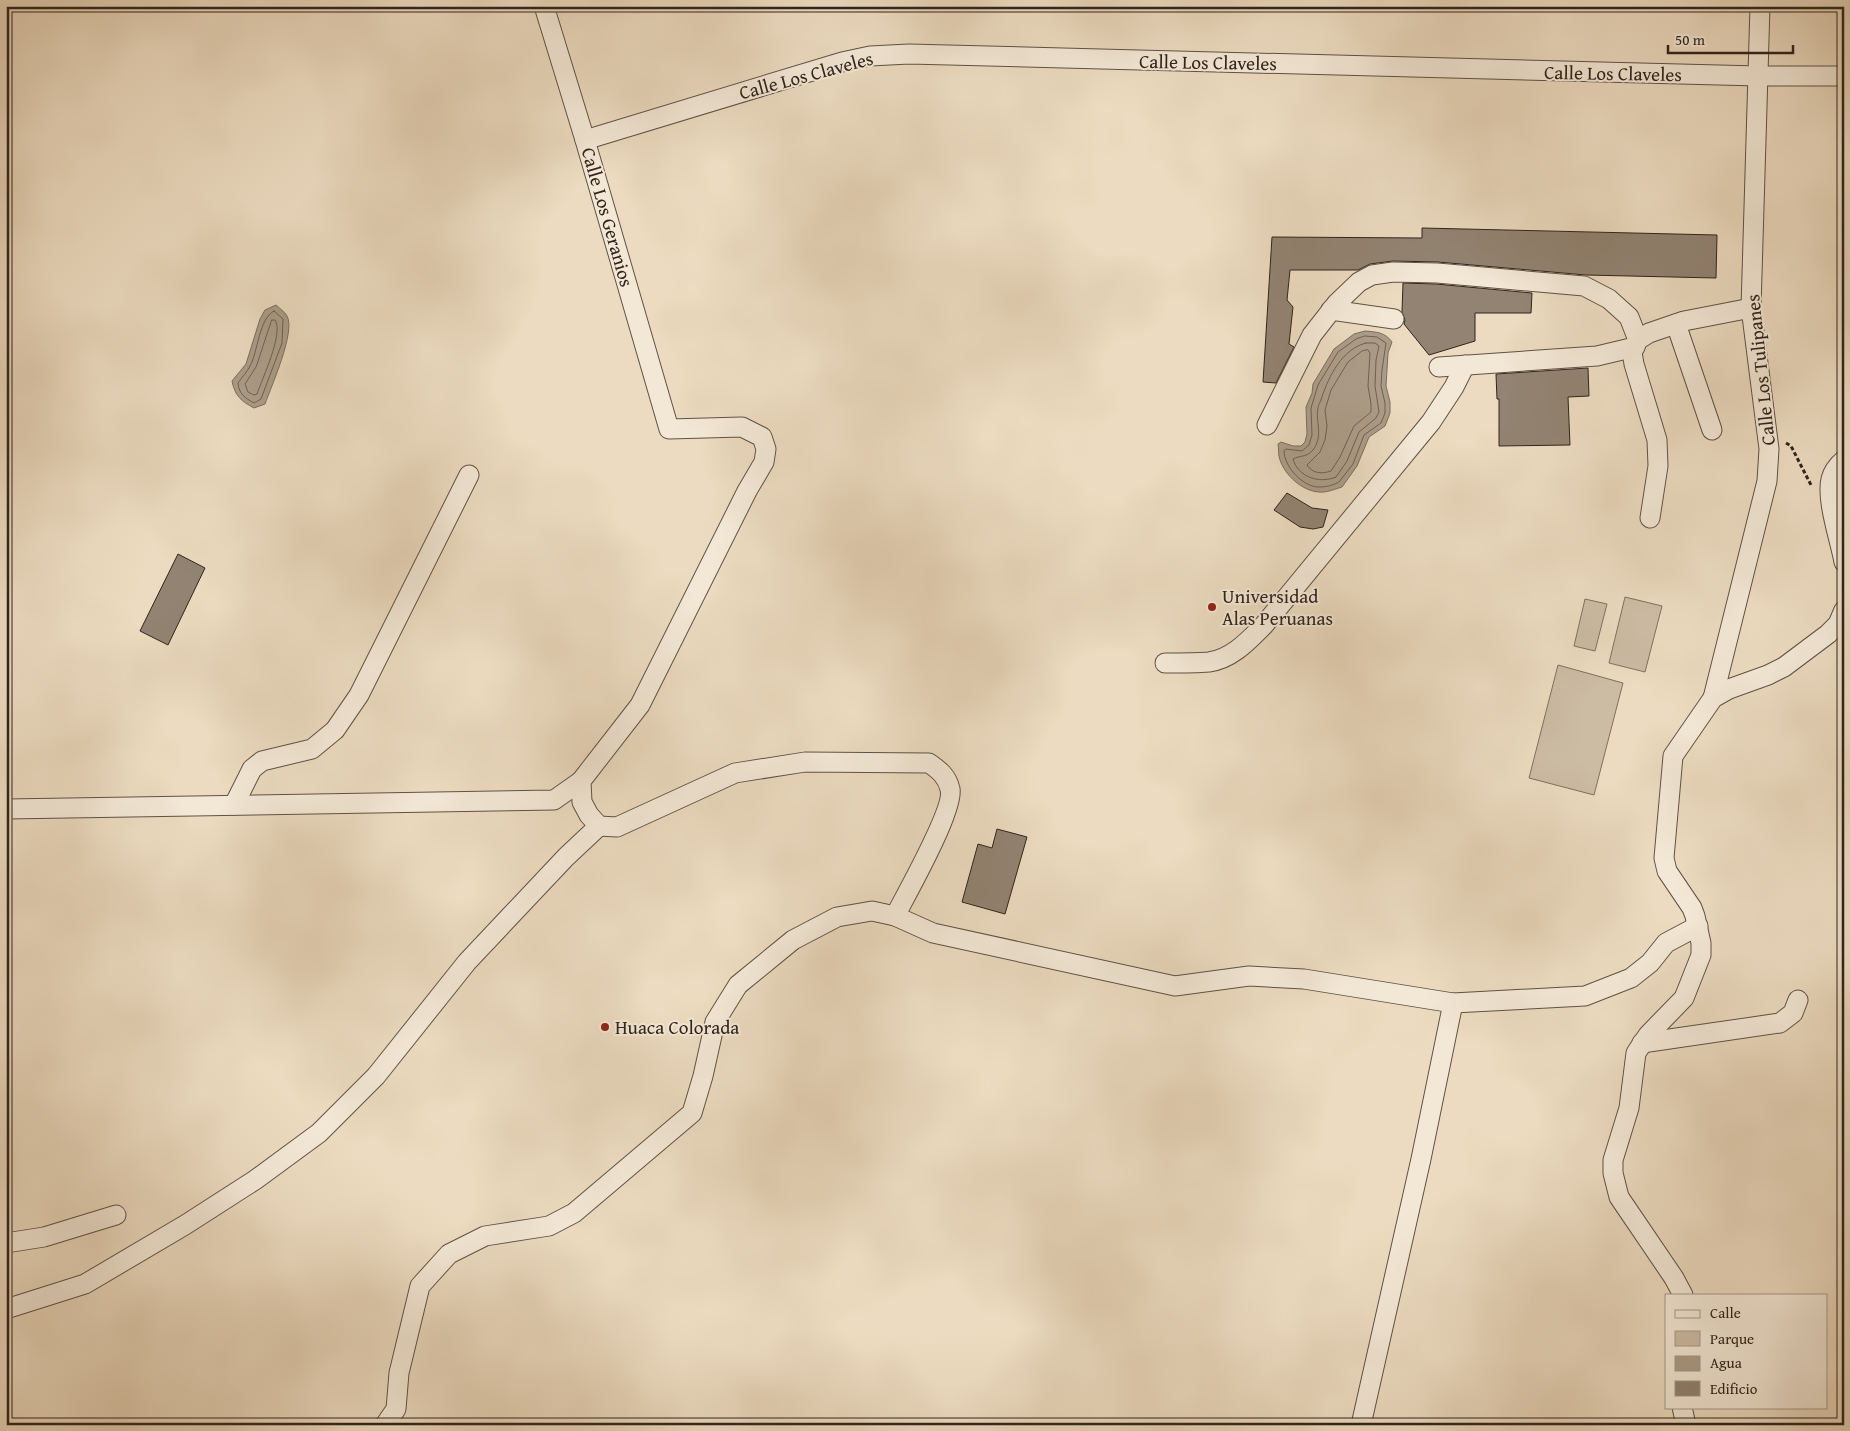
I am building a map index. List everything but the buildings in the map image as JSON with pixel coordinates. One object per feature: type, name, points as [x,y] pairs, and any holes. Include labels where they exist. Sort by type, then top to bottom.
[{"type":"street","name":"Calle Los Geranios","points":[[544,6],[669,429],[742,427],[762,437],[766,449],[764,462],[747,491],[640,705],[581,782]]},
{"type":"street","name":"Calle Los Tulipanes","points":[[1713,698],[1767,481],[1769,465],[1767,429],[1751,308],[1760,6]]},
{"type":"street","name":"Calle Los Claveles","points":[[585,140],[842,62],[870,56],[909,54],[1758,76],[1844,76]]},
{"type":"street","points":[[1267,425],[1312,336],[1337,303],[1359,282],[1372,275],[1393,272],[1437,274],[1584,286],[1609,299],[1629,317],[1636,343],[1632,352],[1634,364],[1659,452],[1650,518]]},
{"type":"street","points":[[1439,367],[1597,356],[1636,343],[1649,333],[1676,324],[1751,308]]},
{"type":"street","points":[[1332,310],[1394,318]]},
{"type":"street","points":[[1676,324],[1712,430]]},
{"type":"street","points":[[1165,663],[1211,662],[1228,655],[1243,645],[1264,625],[1431,422],[1454,387],[1465,365]]},
{"type":"street","points":[[1844,460],[1832,473],[1830,489],[1844,562]]},
{"type":"street","points":[[1844,472],[1842,488],[1844,499]]},
{"type":"street","points":[[234,805],[252,769],[262,761],[312,749],[335,730],[359,695],[469,475]]},
{"type":"street","points":[[1682,1294],[1674,1278],[1619,1196],[1615,1183],[1613,1160],[1629,1108],[1636,1053],[1642,1043],[1684,998],[1700,955],[1701,943],[1692,908],[1667,871],[1664,858],[1673,756],[1713,698],[1729,689],[1784,667],[1838,630],[1838,624],[1844,610]]},
{"type":"street","points":[[581,782],[582,802],[589,816],[599,826],[617,827],[735,773],[805,762],[929,763],[943,773],[951,791],[940,829],[895,916]]},
{"type":"street","points":[[6,809],[554,800],[581,782]]},
{"type":"street","points":[[6,1309],[85,1284],[193,1220],[255,1180],[319,1132],[376,1076],[467,962],[566,857],[599,826]]},
{"type":"street","points":[[385,1425],[396,1409],[399,1373],[420,1286],[449,1254],[485,1236],[549,1226],[574,1213],[692,1112],[703,1076],[715,1022],[738,985],[793,940],[837,917],[872,911],[895,916],[933,933],[1175,986],[1249,976],[1304,979],[1454,1003],[1585,996],[1631,978],[1650,963],[1666,943],[1698,926]]},
{"type":"street","points":[[1642,1043],[1772,1025],[1793,1013],[1798,1000]]},
{"type":"street","points":[[1361,1425],[1454,1003]]},
{"type":"street","points":[[6,1243],[44,1238],[116,1215]]},
{"type":"street","points":[[1682,1408],[1686,1425]]},
{"type":"green space","points":[[1625,597],[1662,606],[1645,672],[1609,663]]},
{"type":"green space","points":[[1585,599],[1607,604],[1595,651],[1574,646]]},
{"type":"green space","points":[[1558,665],[1623,683],[1594,795],[1529,778]]},
{"type":"water","points":[[276,305],[287,316],[289,323],[286,346],[265,404],[254,408],[239,398],[232,381],[246,364],[260,319],[265,310]]},
{"type":"water","points":[[1365,331],[1383,334],[1392,342],[1388,353],[1386,386],[1390,402],[1390,413],[1385,426],[1369,437],[1357,466],[1342,487],[1325,492],[1306,489],[1295,481],[1282,466],[1279,458],[1278,444],[1281,442],[1293,446],[1301,446],[1305,442],[1307,434],[1306,407],[1312,393],[1313,384],[1334,349],[1354,334]]},
{"type":"place","name":"Universidad Alas Peruanas","points":[[1212,607]]},
{"type":"place","name":"Huaca Colorada","points":[[605,1027]]}]
